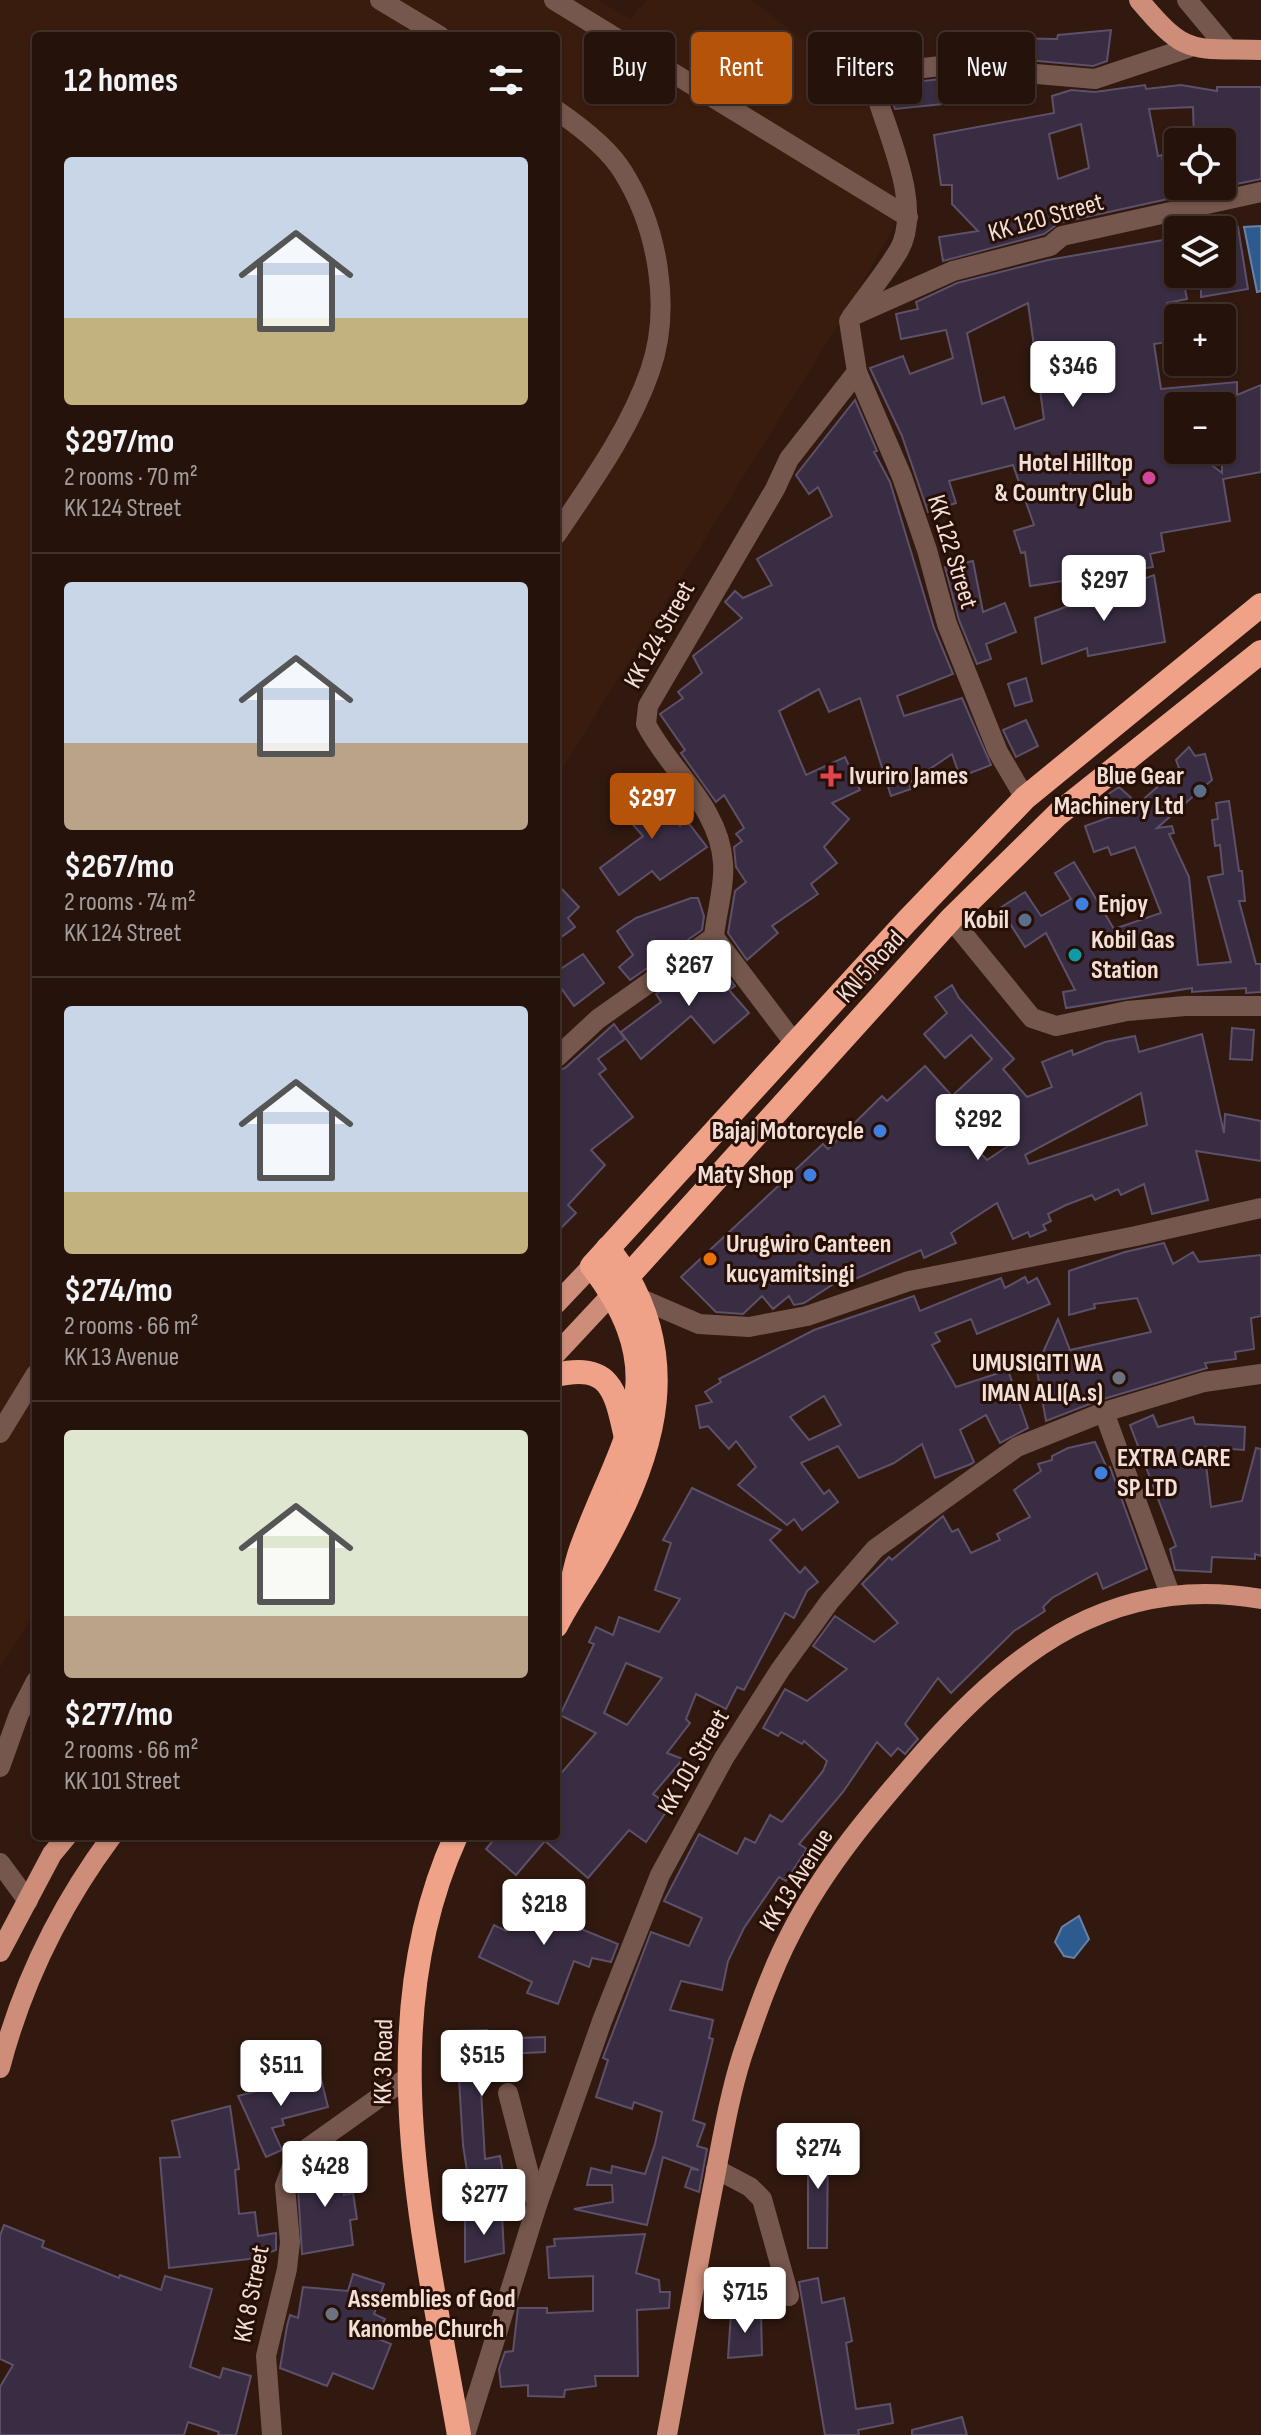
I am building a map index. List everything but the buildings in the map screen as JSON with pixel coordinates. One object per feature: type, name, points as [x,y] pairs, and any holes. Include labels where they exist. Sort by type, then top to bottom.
[{"type":"highway","name":"KN 5 Road","points":[[600,1257],[1025,798],[1261,605]]},
{"type":"highway","name":"KN 5 Road","points":[[621,1284],[951,919],[1058,814],[1261,652]]},
{"type":"highway","points":[[560,1618],[618,1515],[646,1443],[657,1389],[657,1363],[641,1299],[621,1284],[600,1257]]},
{"type":"highway","points":[[567,1603],[581,1550],[626,1442],[636,1409],[638,1359],[621,1284]]},
{"type":"highway","points":[[560,1374],[582,1371],[603,1379],[618,1404],[626,1442]]},
{"type":"highway","name":"KK 3 Road","points":[[454,1840],[432,1900],[420,1947],[408,2077],[416,2193],[462,2435]]},
{"type":"main road","points":[[1139,0],[1166,31],[1188,48],[1261,50]]},
{"type":"main road","name":"KN 5 Road","points":[[560,1300],[600,1257]]},
{"type":"main road","name":"KN 5 Road","points":[[560,1350],[621,1284]]},
{"type":"main road","name":"KK 13 Avenue","points":[[667,2435],[716,2169],[741,2060],[791,1932],[830,1868],[876,1806],[964,1706],[1032,1649],[1117,1607],[1170,1594],[1261,1599]]},
{"type":"main road","points":[[0,1952],[52,1854],[64,1840]]},
{"type":"main road","points":[[0,2068],[16,2008],[41,1954],[91,1864],[109,1840]]},
{"type":"street","points":[[380,0],[433,32]]},
{"type":"street","points":[[554,0],[908,217]]},
{"type":"street","points":[[1187,0],[1228,49]]},
{"type":"street","points":[[852,316],[900,248],[908,217],[905,187],[873,84],[879,73],[941,66],[1095,79],[1188,48]]},
{"type":"street","points":[[560,114],[622,170],[651,230],[662,309],[650,370],[620,435],[560,529]]},
{"type":"street","name":"KK 120 Street","points":[[852,316],[953,271],[1050,246],[1062,236],[1261,192]]},
{"type":"street","name":"KK 122 Street","points":[[852,316],[849,321],[857,372],[902,477],[927,550],[947,624],[998,752],[1025,798]]},
{"type":"street","name":"KK 124 Street","points":[[714,937],[723,861],[712,826],[697,796],[646,724],[648,706],[789,459],[857,372]]},
{"type":"street","points":[[951,919],[1032,1018],[1044,1024],[1056,1026],[1127,1011],[1185,1006],[1261,1006]]},
{"type":"street","points":[[560,1054],[598,1019],[714,937],[795,1044]]},
{"type":"street","points":[[641,1299],[699,1324],[760,1325],[807,1316],[909,1281],[1261,1208]]},
{"type":"street","name":"KK 101 Street","points":[[462,2435],[537,2205],[602,2021],[660,1875],[724,1758],[780,1670],[830,1601],[875,1549],[1017,1447],[1104,1412],[1204,1382],[1261,1374]]},
{"type":"street","points":[[0,1433],[32,1381]]},
{"type":"street","points":[[1104,1412],[1170,1594]]},
{"type":"street","points":[[0,1767],[19,1714],[32,1689]]},
{"type":"street","points":[[0,1863],[28,1901]]},
{"type":"street","name":"KK 8 Street","points":[[272,2435],[266,2356],[287,2269],[290,2242],[285,2186],[293,2164],[308,2148],[408,2077]]},
{"type":"street","points":[[508,2093],[537,2205]]},
{"type":"street","points":[[716,2169],[750,2187],[762,2199],[789,2296]]},
{"type":"shaded area","points":[[0,0],[598,0],[630,19],[647,0],[751,0],[808,43],[808,104],[872,104],[898,203],[893,228],[847,310],[560,773],[560,32],[32,32],[32,1617],[0,1668]]},
{"type":"water","points":[[1261,226],[1261,291],[1257,292],[1244,227]]},
{"type":"water","points":[[1079,1916],[1089,1939],[1074,1958],[1064,1956],[1055,1942],[1062,1927]]},
{"type":"place","name":"Hotel Hilltop & Country Club","points":[[1149,478]]},
{"type":"place","name":"Ivuriro James","points":[[831,776]]},
{"type":"place","name":"Blue Gear Machinery Ltd","points":[[1200,791]]},
{"type":"place","name":"Enjoy","points":[[1082,904]]},
{"type":"place","name":"Kobil","points":[[1025,920]]},
{"type":"place","name":"Kobil Gas Station","points":[[1075,955]]},
{"type":"place","name":"Bajaj Motorcycle","points":[[880,1131]]},
{"type":"place","name":"Maty Shop","points":[[810,1175]]},
{"type":"place","name":"Urugwiro Canteen kucyamitsingi","points":[[710,1259]]},
{"type":"place","name":"UMUSIGITI WA IMAN ALI(A.s)","points":[[1119,1378]]},
{"type":"place","name":"EXTRA CARE SP LTD","points":[[1101,1473]]},
{"type":"place","name":"Assemblies of God Kanombe Church","points":[[332,2314]]}]
